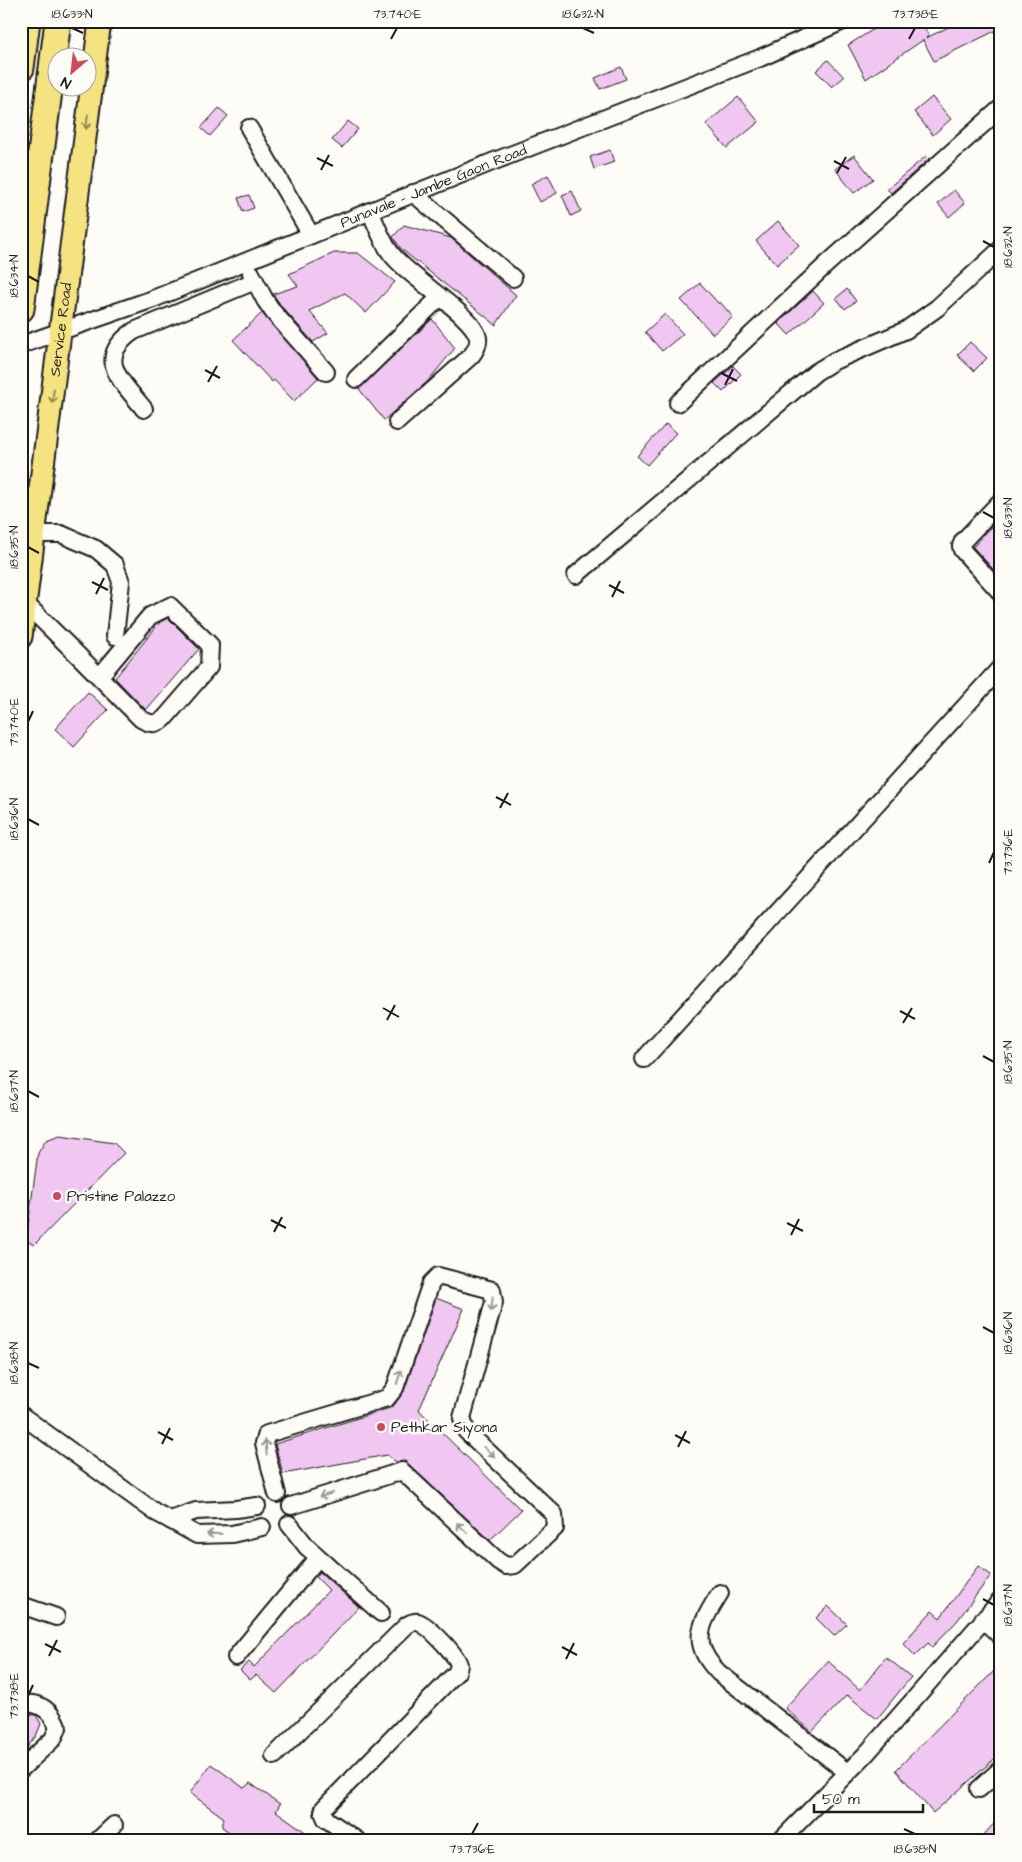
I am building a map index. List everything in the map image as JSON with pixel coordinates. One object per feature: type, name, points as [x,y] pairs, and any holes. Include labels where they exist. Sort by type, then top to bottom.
[{"type":"highway","points":[[21,68],[27,21]]},
{"type":"highway","points":[[21,309],[58,21]]},
{"type":"main road","name":"Service Road","points":[[21,637],[100,21]]},
{"type":"street","name":"Punavale - Jambe Gaon Road","points":[[21,345],[153,299],[370,211],[760,58],[843,21]]},
{"type":"street","points":[[678,403],[828,263],[1001,108]]},
{"type":"street","points":[[249,128],[311,235]]},
{"type":"street","points":[[413,194],[513,278]]},
{"type":"street","points":[[370,211],[390,252],[412,274],[462,315],[474,329],[478,339],[476,348],[471,356],[397,422]]},
{"type":"street","points":[[576,575],[816,372],[834,361],[906,330],[937,308],[1001,249]]},
{"type":"street","points":[[245,262],[265,300],[326,372]]},
{"type":"street","points":[[144,409],[114,372],[113,356],[117,346],[124,337],[141,327],[255,282]]},
{"type":"street","points":[[356,379],[440,297]]},
{"type":"street","points":[[1001,501],[963,540],[961,546],[962,550],[1001,593]]},
{"type":"street","points":[[35,534],[61,534],[96,549],[116,565],[121,582],[115,636]]},
{"type":"street","points":[[26,604],[141,719],[149,723],[157,723],[164,718],[209,667],[210,645],[170,606],[150,616],[100,676]]},
{"type":"street","points":[[644,1058],[1001,667]]},
{"type":"street","points":[[277,1494],[264,1443],[267,1434],[387,1398],[395,1388],[431,1283],[438,1276],[492,1290],[494,1302],[462,1418],[466,1431],[554,1514],[555,1528],[515,1565],[506,1566],[498,1561],[402,1471],[292,1506]]},
{"type":"street","points":[[21,1415],[155,1512],[197,1535],[232,1534],[262,1526]]},
{"type":"street","points":[[170,1520],[196,1511],[256,1506],[265,1496],[277,1494],[288,1500],[292,1506],[293,1512],[289,1524],[273,1531],[262,1526],[256,1517],[256,1506]]},
{"type":"street","points":[[289,1524],[306,1547],[381,1612]]},
{"type":"street","points":[[236,1657],[318,1558]]},
{"type":"street","points":[[720,1594],[705,1618],[700,1632],[701,1648],[708,1663],[848,1772]]},
{"type":"street","points":[[780,1841],[866,1754],[1001,1600]]},
{"type":"street","points":[[21,1605],[56,1617]]},
{"type":"street","points":[[983,1619],[1001,1637]]},
{"type":"street","points":[[274,1756],[407,1625],[419,1622],[456,1656],[459,1665],[457,1672],[324,1808],[323,1812],[326,1819],[358,1841]]},
{"type":"street","points":[[21,1704],[30,1702],[40,1705],[48,1711],[58,1728],[53,1739],[21,1769]]},
{"type":"street","points":[[979,1789],[1001,1769]]},
{"type":"street","points":[[97,1841],[114,1825]]},
{"type":"building","points":[[887,21],[921,21],[929,36],[926,38],[961,21],[993,21],[997,30],[934,61],[923,40],[866,79],[848,45]]},
{"type":"building","points":[[828,60],[844,77],[832,87],[816,71]]},
{"type":"building","points":[[621,67],[626,79],[600,89],[595,78]]},
{"type":"building","points":[[738,97],[759,122],[727,148],[706,124]]},
{"type":"building","points":[[932,97],[951,119],[933,135],[914,112]]},
{"type":"building","points":[[219,108],[228,116],[210,136],[201,128]]},
{"type":"building","points":[[348,121],[358,129],[342,148],[332,140]]},
{"type":"building","points":[[610,150],[614,162],[594,169],[590,157]]},
{"type":"building","points":[[854,155],[873,179],[854,193],[835,169]]},
{"type":"building","points":[[926,156],[929,159],[891,193],[887,189]]},
{"type":"building","points":[[548,175],[557,193],[540,202],[531,184]]},
{"type":"building","points":[[954,190],[965,203],[949,217],[938,204]]},
{"type":"building","points":[[572,191],[581,211],[571,216],[562,195]]},
{"type":"building","points":[[249,195],[254,208],[243,212],[238,198]]},
{"type":"building","points":[[778,221],[799,245],[777,265],[756,241]]},
{"type":"building","points":[[404,225],[451,238],[516,295],[496,325],[401,249],[393,237]]},
{"type":"building","points":[[334,253],[358,253],[395,282],[366,313],[345,293],[309,311],[328,333],[313,342],[273,294],[298,286],[289,274]]},
{"type":"building","points":[[700,283],[733,317],[713,334],[681,300]]},
{"type":"building","points":[[847,289],[856,301],[845,309],[836,298]]},
{"type":"building","points":[[813,291],[824,303],[789,335],[778,323]]},
{"type":"building","points":[[262,313],[318,378],[294,401],[274,380],[272,382],[233,340]]},
{"type":"building","points":[[665,314],[683,334],[662,351],[645,332]]},
{"type":"building","points":[[432,319],[455,348],[428,381],[384,420],[359,389]]},
{"type":"building","points":[[970,342],[987,358],[974,371],[957,355]]},
{"type":"building","points":[[733,366],[741,374],[723,392],[714,383]]},
{"type":"building","points":[[666,424],[676,433],[647,465],[637,456]]},
{"type":"building","points":[[1001,516],[1001,578],[973,547]]},
{"type":"building","points":[[168,618],[199,649],[146,710],[115,678],[160,622]]},
{"type":"building","points":[[88,692],[108,710],[74,747],[55,729]]},
{"type":"building","name":"Pristine Palazzo","points":[[60,1135],[114,1143],[124,1153],[34,1245],[26,1240],[38,1153],[46,1140]]},
{"type":"building","name":"Pethkar Siyona","points":[[436,1298],[464,1309],[419,1410],[521,1510],[490,1540],[405,1461],[396,1462],[387,1455],[283,1474],[275,1444],[390,1408],[395,1404],[404,1391]]},
{"type":"building","points":[[978,1566],[991,1575],[957,1621],[932,1647],[928,1643],[915,1656],[903,1643],[932,1611],[940,1618]]},
{"type":"building","points":[[320,1572],[359,1607],[276,1693],[256,1675],[250,1680],[240,1670],[249,1662],[254,1667],[329,1590],[316,1577]]},
{"type":"building","points":[[828,1606],[847,1624],[834,1636],[816,1618]]},
{"type":"building","points":[[886,1657],[911,1677],[877,1719],[847,1695],[812,1732],[785,1708],[828,1661],[860,1690]]},
{"type":"building","points":[[1001,1664],[1001,1753],[933,1813],[896,1770]]},
{"type":"building","points":[[21,1714],[36,1715],[41,1724],[36,1736],[21,1755]]},
{"type":"building","points":[[211,1764],[244,1788],[250,1783],[280,1804],[276,1811],[318,1841],[242,1841],[222,1827],[224,1818],[190,1793]]},
{"type":"building","points":[[1001,1816],[1001,1841],[978,1841]]},
{"type":"place","name":"Pristine Palazzo","points":[[57,1196]]},
{"type":"place","name":"Pethkar Siyona","points":[[381,1427]]}]
